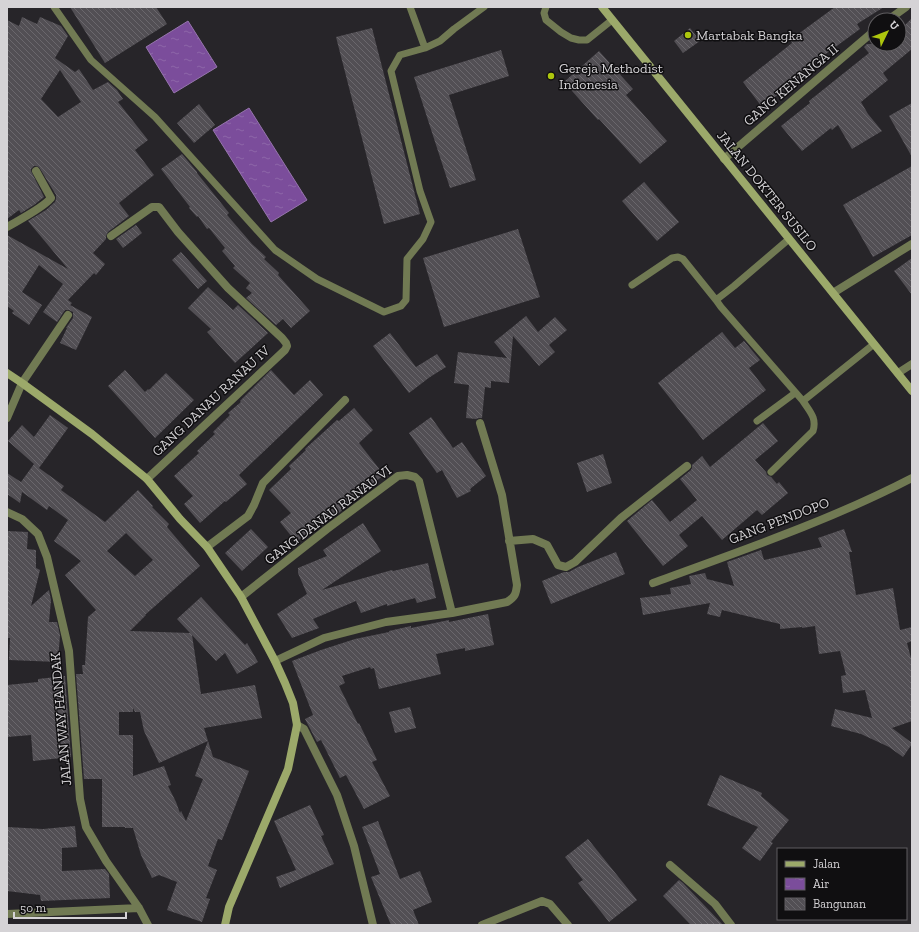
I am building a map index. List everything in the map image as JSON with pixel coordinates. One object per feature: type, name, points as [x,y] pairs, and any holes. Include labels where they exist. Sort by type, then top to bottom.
[{"type":"street","name":"JALAN DOKTER SUSILO","points":[[602,7],[912,391]]},
{"type":"street","name":"GANG KENANGA II","points":[[724,159],[867,37]]},
{"type":"street","points":[[7,227],[43,206],[51,198],[36,171]]},
{"type":"street","name":"GANG DANAU RANAU IV","points":[[111,236],[152,207],[159,207],[178,232],[228,288],[282,338],[287,346],[285,350],[147,479]]},
{"type":"street","points":[[833,293],[912,244]]},
{"type":"street","points":[[7,418],[22,383],[68,315]]},
{"type":"street","points":[[898,374],[912,364]]},
{"type":"street","points":[[7,373],[92,434],[147,479],[180,519],[207,547],[241,596],[276,661],[293,703],[297,725],[288,769],[229,907],[225,925]]},
{"type":"street","points":[[207,547],[248,516],[263,483],[344,400]]},
{"type":"street","points":[[276,661],[324,638],[386,622],[452,613],[507,602],[513,599],[517,585],[502,495],[480,423]]},
{"type":"street","points":[[510,541],[533,539],[547,545],[558,565],[566,566],[575,562],[621,518],[687,466]]},
{"type":"street","name":"GANG DANAU RANAU VI","points":[[241,596],[398,476],[407,475],[415,477],[419,481],[452,613]]},
{"type":"street","name":"GANG PENDOPO","points":[[653,583],[809,525],[886,492],[912,478]]},
{"type":"street","name":"JALAN WAY HANDAK","points":[[7,512],[22,519],[38,534],[47,557],[69,651],[80,799],[86,827],[106,861],[139,908],[148,925]]},
{"type":"street","points":[[297,725],[304,729],[337,795],[354,846],[373,925]]},
{"type":"street","points":[[670,865],[715,904],[731,925]]},
{"type":"street","points":[[482,925],[542,900],[550,904],[568,925]]},
{"type":"street","points":[[7,914],[139,908]]},
{"type":"lane","points":[[54,7],[91,60],[155,117],[275,250],[317,279],[384,312],[401,306],[406,300],[406,259],[423,239],[431,222],[420,191],[391,71],[400,55],[440,42],[484,7]]},
{"type":"lane","points":[[410,7],[425,48]]},
{"type":"lane","points":[[546,7],[544,13],[546,20],[560,32],[571,38],[579,40],[587,40],[612,20]]},
{"type":"lane","points":[[716,300],[789,239]]},
{"type":"lane","points":[[632,285],[672,258],[678,257],[683,259],[716,300],[803,401],[814,419],[815,425],[813,431],[771,472]]},
{"type":"lane","points":[[803,401],[874,344]]},
{"type":"lane","points":[[757,421],[795,393]]},
{"type":"water","points":[[188,21],[217,67],[174,93],[146,47]]},
{"type":"water","points":[[249,108],[307,200],[271,222],[213,130]]},
{"type":"building","points":[[70,7],[156,7],[167,24],[105,63]]},
{"type":"building","points":[[835,7],[884,7],[876,12],[867,12],[867,18],[857,24],[860,29],[801,72],[803,75],[762,107],[743,82],[792,43],[790,40]]},
{"type":"building","points":[[22,17],[37,24],[40,17],[61,26],[68,36],[55,58],[75,72],[79,69],[93,90],[108,82],[117,90],[123,99],[118,102],[148,140],[135,150],[154,175],[119,203],[129,216],[108,232],[106,239],[93,253],[105,264],[96,275],[94,273],[68,300],[72,303],[70,305],[92,317],[76,350],[60,343],[66,328],[73,318],[73,312],[65,310],[57,322],[43,312],[63,284],[39,265],[22,292],[42,305],[29,325],[12,313],[14,311],[7,306],[7,235],[68,269],[28,221],[46,210],[55,202],[56,199],[56,195],[39,167],[34,166],[31,171],[44,197],[21,213],[19,210],[7,219],[7,20],[19,26]],"holes":[[[60,70],[81,102],[58,117],[41,99]]]},
{"type":"building","points":[[912,18],[912,49],[883,73],[888,80],[861,102],[868,114],[882,131],[852,149],[838,125],[832,130],[831,128],[802,151],[781,126],[810,103],[809,101],[869,53],[868,52],[907,52],[907,23]]},
{"type":"building","points":[[372,28],[420,214],[384,224],[336,37]]},
{"type":"building","name":"Martabak Bangka","points":[[690,28],[700,41],[683,53],[674,41]]},
{"type":"building","points":[[501,50],[509,76],[449,95],[476,180],[450,188],[414,77]]},
{"type":"building","points":[[599,51],[633,89],[626,95],[667,141],[640,164],[564,82]]},
{"type":"building","points":[[912,103],[912,157],[889,116]]},
{"type":"building","points":[[199,104],[215,125],[194,143],[177,123]]},
{"type":"building","points":[[182,154],[229,213],[227,215],[252,244],[266,257],[264,259],[279,273],[278,275],[310,311],[291,328],[283,319],[276,325],[246,298],[252,293],[246,288],[250,283],[233,268],[235,266],[222,251],[225,248],[209,228],[207,229],[198,216],[197,217],[189,208],[190,207],[161,169]]},
{"type":"building","points":[[912,166],[912,235],[873,257],[843,205]]},
{"type":"building","points":[[644,182],[679,222],[657,241],[622,201]]},
{"type":"building","points":[[136,225],[142,233],[123,248],[116,239]]},
{"type":"building","points":[[518,229],[540,297],[444,327],[423,258]]},
{"type":"building","points":[[181,252],[207,281],[198,289],[172,260]]},
{"type":"building","points":[[912,258],[912,295],[894,271]]},
{"type":"building","points":[[208,287],[233,310],[238,305],[268,333],[235,363],[207,332],[211,329],[188,308]]},
{"type":"building","points":[[526,316],[538,332],[555,317],[567,330],[549,345],[555,352],[539,366],[513,336],[509,383],[491,381],[491,388],[485,387],[482,418],[466,418],[469,385],[454,383],[458,352],[507,358],[494,342]]},
{"type":"building","points":[[722,332],[735,348],[744,341],[760,360],[749,368],[766,390],[703,440],[658,383]]},
{"type":"building","points":[[390,333],[416,367],[437,354],[446,367],[409,393],[373,346]]},
{"type":"building","points":[[125,370],[145,392],[148,389],[149,390],[166,373],[194,400],[155,438],[108,386]]},
{"type":"building","points":[[271,370],[294,395],[310,380],[323,395],[239,475],[247,484],[200,523],[184,504],[193,496],[174,476],[199,453],[197,451],[215,434],[213,432],[230,415],[228,413],[241,402],[240,401]]},
{"type":"building","points":[[354,408],[373,430],[359,443],[384,475],[349,502],[350,504],[335,516],[332,512],[313,526],[314,528],[296,542],[280,522],[291,513],[269,490],[291,469],[289,466],[306,450],[305,449],[337,420],[339,421]]},
{"type":"building","points":[[50,415],[68,428],[39,468],[64,486],[61,490],[105,522],[138,490],[169,524],[167,527],[200,566],[145,615],[130,631],[190,633],[177,619],[201,597],[245,645],[247,643],[258,662],[237,674],[225,653],[216,661],[192,635],[201,694],[255,685],[262,718],[204,728],[213,757],[249,771],[222,840],[218,839],[208,866],[217,870],[206,898],[210,899],[202,922],[167,910],[177,882],[159,875],[152,878],[141,855],[133,828],[102,827],[102,779],[84,779],[76,674],[83,674],[82,665],[85,665],[88,617],[96,610],[65,575],[81,561],[54,541],[68,520],[49,506],[47,510],[22,492],[20,503],[7,494],[7,473],[21,482],[34,464],[8,441],[22,425],[34,437]],"holes":[[[126,533],[153,560],[135,576],[107,551]],[[133,708],[135,712],[140,712],[144,731],[159,763],[208,741],[195,776],[203,779],[186,821],[181,811],[180,813],[168,786],[171,785],[164,766],[133,776],[133,735],[119,735],[119,712],[133,712]]]},
{"type":"building","points":[[431,417],[453,448],[462,442],[486,476],[470,489],[471,491],[457,498],[442,470],[437,473],[409,433]]},
{"type":"building","points":[[763,423],[778,441],[755,460],[767,475],[777,484],[779,482],[788,493],[762,515],[757,510],[722,540],[702,516],[679,535],[688,546],[663,566],[627,521],[652,500],[670,522],[697,500],[680,479],[691,470],[692,465],[702,456],[710,467]]},
{"type":"building","points":[[603,454],[612,483],[587,492],[577,463]]},
{"type":"building","points":[[363,523],[381,551],[322,590],[392,570],[428,563],[436,598],[417,603],[415,598],[387,606],[387,604],[361,613],[356,601],[313,619],[319,628],[292,638],[277,614],[307,594],[298,573],[298,568],[327,556],[323,550]]},
{"type":"building","points":[[251,529],[268,547],[242,571],[225,553]]},
{"type":"building","points":[[844,529],[852,552],[849,552],[856,595],[893,588],[900,630],[912,627],[912,641],[907,643],[912,662],[912,721],[892,728],[912,743],[903,757],[889,747],[861,734],[831,726],[835,709],[872,718],[865,690],[843,693],[841,676],[846,675],[840,651],[819,654],[815,626],[780,629],[780,624],[722,610],[720,617],[707,614],[710,603],[643,615],[640,598],[671,594],[670,588],[691,584],[689,576],[705,573],[707,579],[734,586],[727,562],[761,550],[764,560],[822,547],[818,538]]},
{"type":"building","points":[[7,531],[28,532],[27,549],[36,550],[36,568],[40,570],[31,606],[49,590],[51,600],[49,622],[57,622],[60,635],[58,662],[9,660],[10,638],[7,638]]},
{"type":"building","points":[[616,552],[625,574],[551,604],[542,581],[564,572],[569,572]]},
{"type":"building","points":[[488,614],[494,645],[465,651],[465,648],[436,654],[441,674],[379,689],[374,668],[371,669],[370,667],[342,676],[345,683],[339,686],[377,760],[372,762],[390,796],[364,809],[346,775],[340,778],[321,740],[317,742],[305,719],[313,715],[292,661],[355,639],[411,626],[411,628]]},
{"type":"building","points":[[65,676],[71,757],[33,761],[31,735],[7,737],[7,685],[38,682],[38,679]]},
{"type":"building","points":[[410,707],[416,728],[395,733],[389,712]]},
{"type":"building","points":[[720,775],[762,793],[761,796],[789,820],[771,842],[773,843],[760,861],[742,848],[758,827],[707,805]]},
{"type":"building","points":[[310,805],[324,835],[321,836],[334,864],[280,888],[276,877],[296,870],[274,821]]},
{"type":"building","points":[[378,821],[400,879],[420,871],[432,902],[413,910],[419,925],[391,925],[371,877],[380,874],[362,827]]},
{"type":"building","points":[[75,826],[77,847],[62,848],[62,871],[105,869],[109,874],[110,898],[41,901],[40,895],[7,891],[7,827],[43,829]]},
{"type":"building","points":[[588,839],[637,900],[609,922],[578,883],[583,880],[565,857]]},
{"type":"building","points":[[679,880],[723,925],[691,925],[663,896]]},
{"type":"place","name":"Martabak Bangka","points":[[688,35]]},
{"type":"place","name":"Gereja Methodist Indonesia","points":[[551,76]]}]
